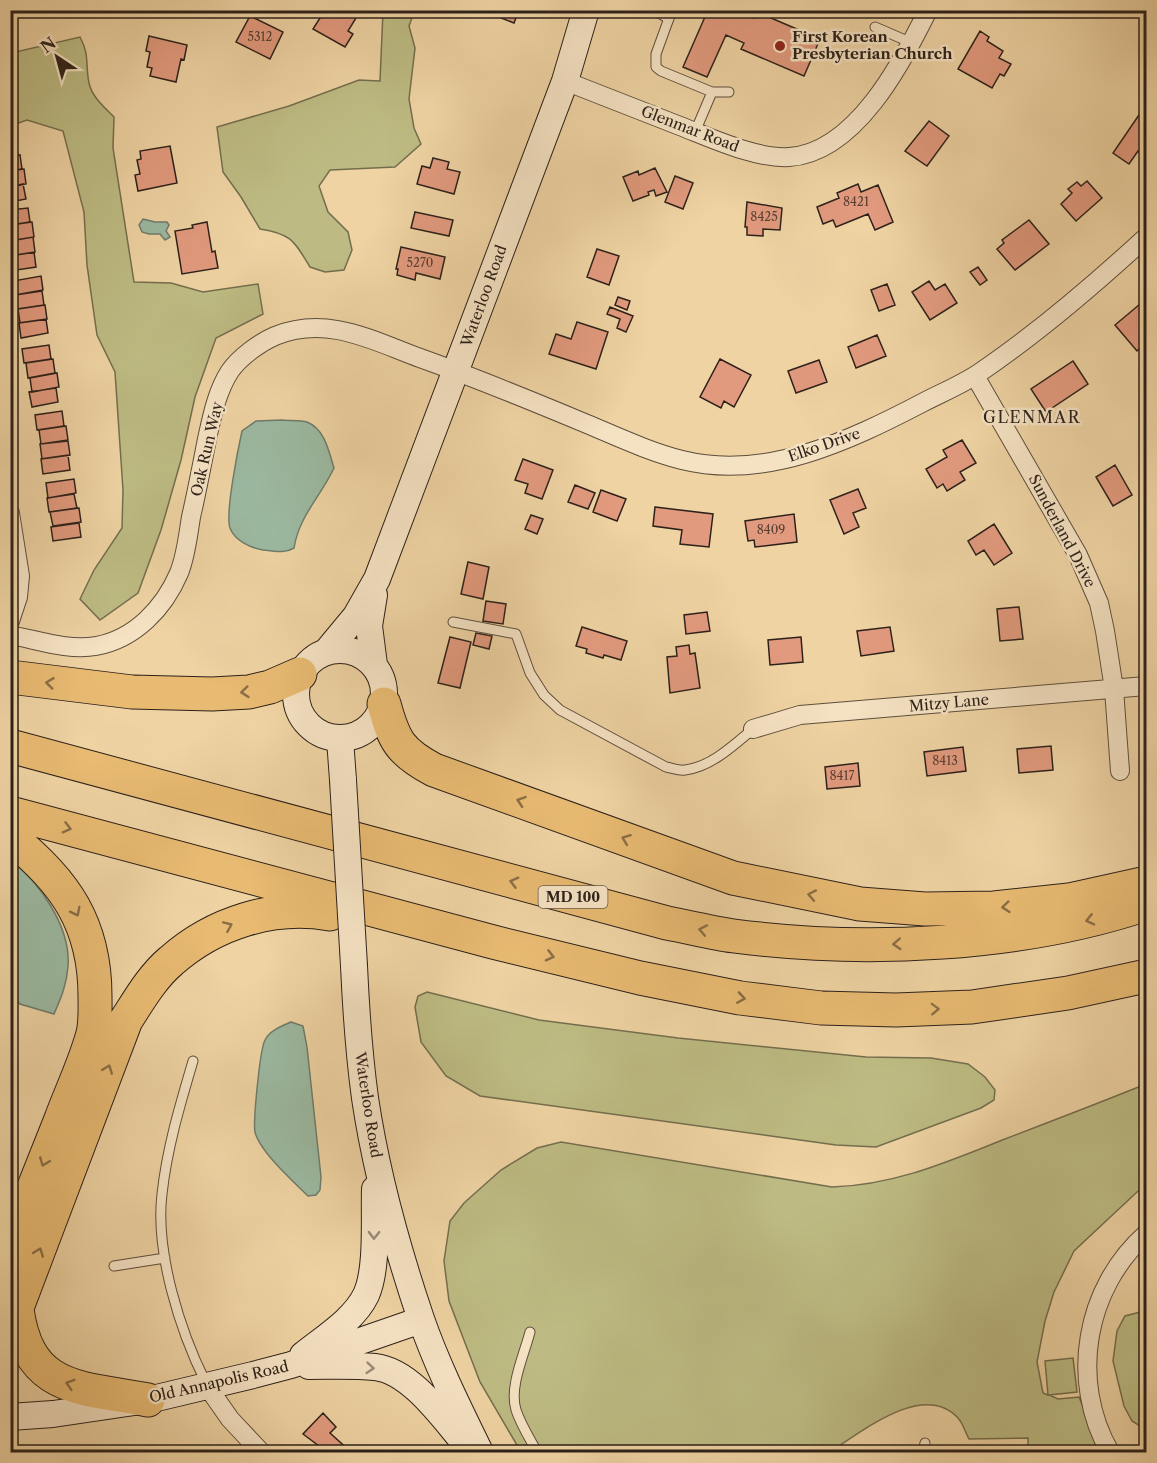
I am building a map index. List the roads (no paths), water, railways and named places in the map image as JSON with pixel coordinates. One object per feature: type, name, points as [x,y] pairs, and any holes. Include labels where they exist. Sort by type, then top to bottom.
[{"type":"highway","points":[[10,677],[132,692],[212,694],[249,692],[270,687],[300,674]]},
{"type":"highway","points":[[384,704],[391,731],[401,747],[414,759],[434,770],[733,878],[860,904],[925,909],[994,908],[1069,900],[1146,883]]},
{"type":"highway","name":"MD 100","points":[[10,746],[667,923],[732,936],[815,944],[885,945],[955,940],[1044,930],[1124,912],[1146,904]]},
{"type":"highway","points":[[10,813],[494,942],[640,978],[740,998],[821,1008],[896,1010],[972,1007],[1068,993],[1146,976]]},
{"type":"highway","points":[[10,837],[34,856],[57,880],[71,902],[84,927],[91,952],[95,981],[93,1035],[10,1247]]},
{"type":"highway","points":[[148,1400],[63,1383],[44,1371],[29,1350],[14,1317],[126,1020],[149,985],[169,962],[199,939],[230,924],[261,914],[288,910],[317,911],[494,942]]},
{"type":"main road","name":"Waterloo Road","points":[[327,651],[356,616],[376,579],[565,81],[586,10]]},
{"type":"main road","name":"Waterloo Road","points":[[374,666],[369,626],[376,579]]},
{"type":"main road","points":[[354,650],[368,658],[374,666],[378,670],[384,688],[384,704],[378,718],[367,729],[356,736],[330,738],[316,732],[302,717],[296,700],[296,684],[300,674],[311,661],[327,651],[354,650]]},
{"type":"main road","name":"Waterloo Road","points":[[340,739],[361,1064],[376,1156],[395,1233],[422,1320],[455,1401],[480,1452]]},
{"type":"main road","points":[[291,1365],[347,1320],[366,1295],[371,1279],[373,1258],[376,1156]]},
{"type":"main road","name":"Old Annapolis Road","points":[[10,1417],[53,1414],[148,1400],[291,1365],[422,1320]]},
{"type":"main road","points":[[291,1365],[376,1367],[391,1372],[421,1394],[473,1452]]},
{"type":"street","name":"Glenmar Road","points":[[565,81],[737,149],[789,157],[813,152],[832,142],[853,126],[877,96],[912,43],[928,10]]},
{"type":"street","name":"Elko Drive","points":[[456,371],[616,436],[682,460],[746,465],[776,461],[808,453],[861,432],[975,376],[1024,340],[1115,266],[1146,237]]},
{"type":"street","name":"Oak Run Way","points":[[10,635],[70,647],[95,646],[118,639],[138,628],[154,613],[168,596],[180,570],[212,416],[221,388],[231,370],[248,353],[272,338],[296,329],[322,327],[349,332],[456,371]]},
{"type":"street","name":"Sunderland Drive","points":[[975,376],[1078,555],[1099,603],[1114,690],[1120,771]]},
{"type":"street","points":[[10,513],[20,576],[18,597],[10,621]]},
{"type":"street","name":"Mitzy Lane","points":[[753,729],[800,715],[1146,687]]},
{"type":"street","points":[[1110,1452],[1089,1396],[1086,1370],[1088,1344],[1093,1321],[1113,1273],[1126,1252],[1146,1234]]},
{"type":"street","points":[[207,1386],[230,1419],[261,1452]]},
{"type":"lane","points":[[654,10],[671,14],[656,54],[656,67],[712,92],[729,92]]},
{"type":"lane","points":[[875,27],[912,43]]},
{"type":"lane","points":[[696,132],[712,92]]},
{"type":"lane","points":[[453,622],[516,634],[530,674],[544,695],[560,710],[666,767],[683,770],[700,766],[716,758],[753,729]]},
{"type":"lane","points":[[193,1061],[172,1135],[161,1196],[161,1237],[192,1354],[207,1386]]},
{"type":"lane","points":[[114,1266],[165,1258]]},
{"type":"lane","points":[[530,1332],[515,1392],[515,1408],[537,1452]]},
{"type":"place","name":"First Korean Presbyterian Church","points":[[780,46]]},
{"type":"district","name":"GLENMAR","points":[[1032,417]]}]
